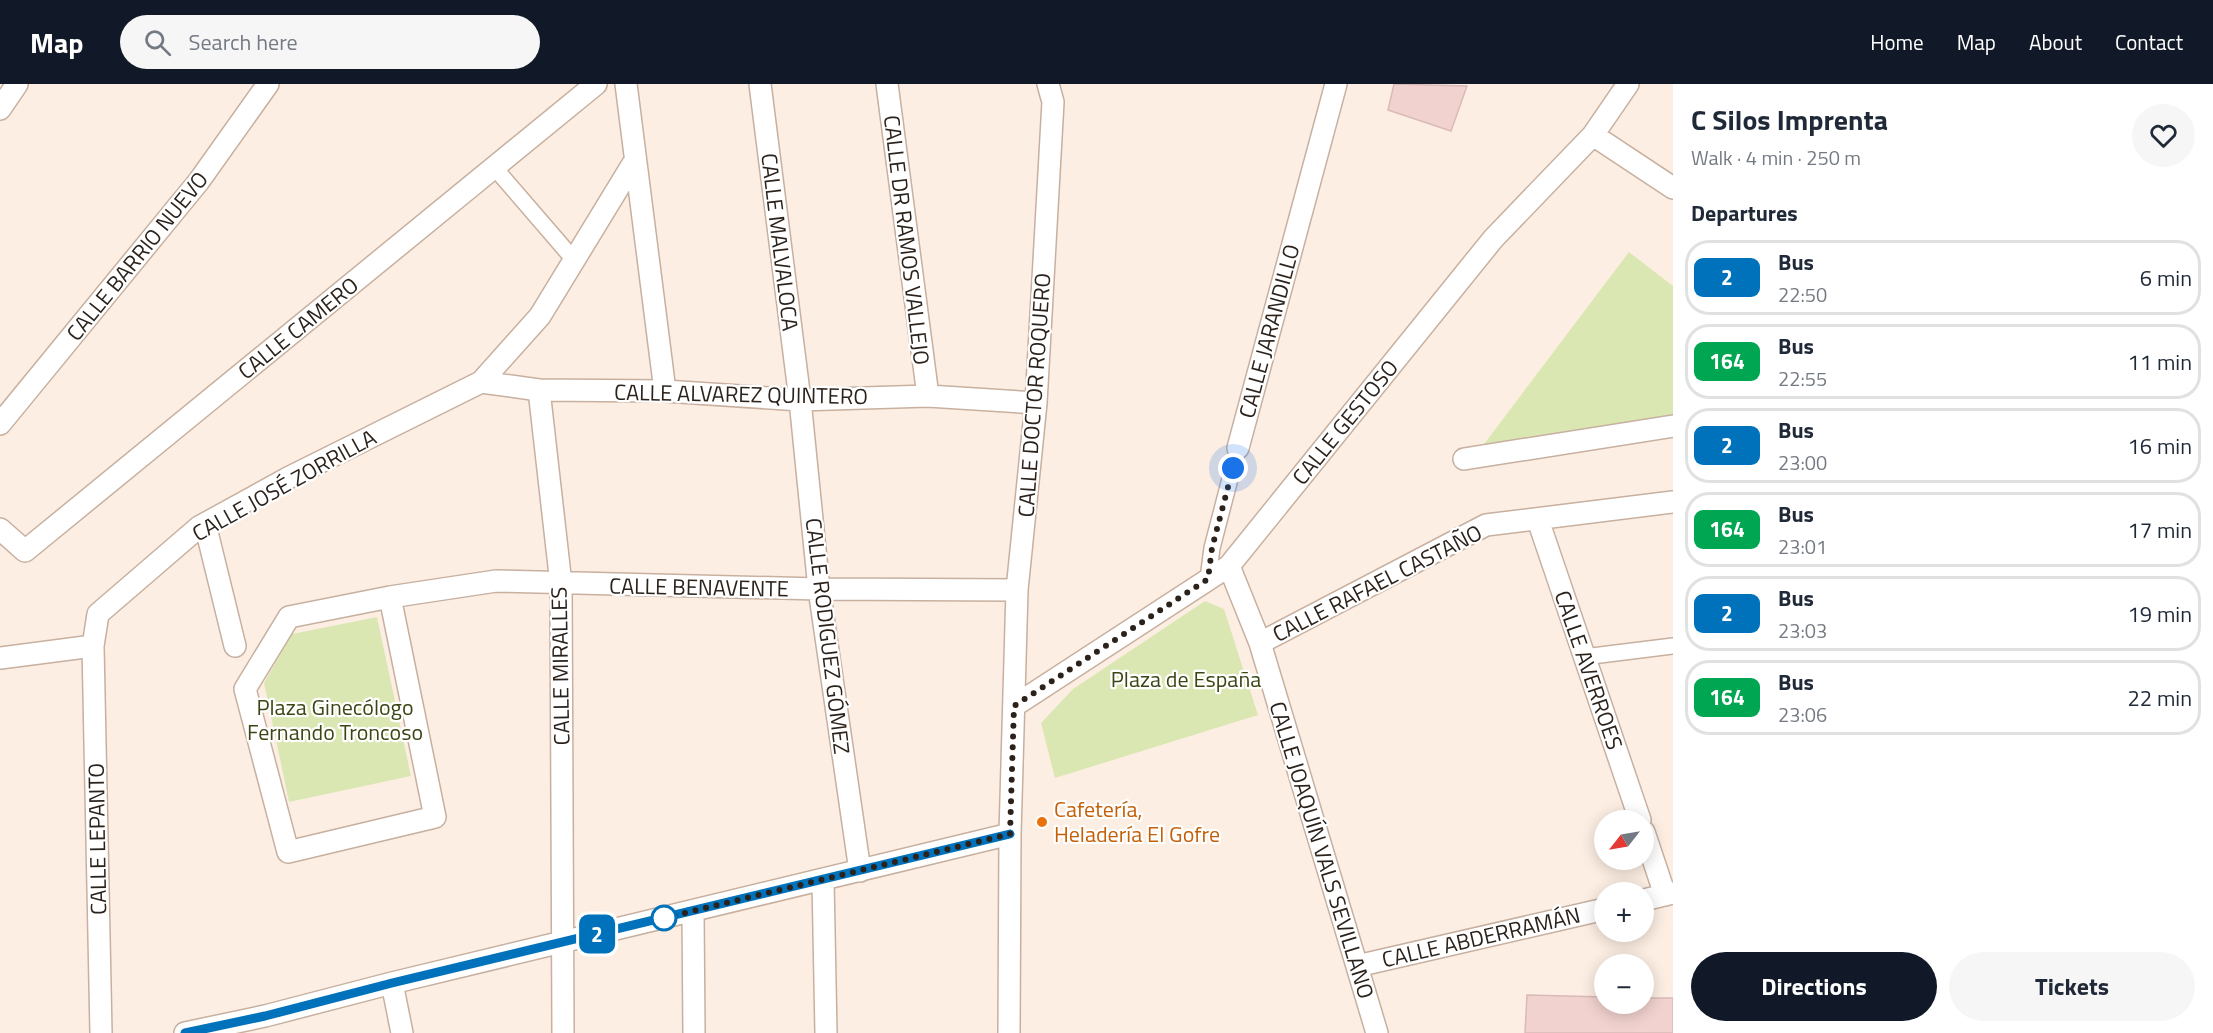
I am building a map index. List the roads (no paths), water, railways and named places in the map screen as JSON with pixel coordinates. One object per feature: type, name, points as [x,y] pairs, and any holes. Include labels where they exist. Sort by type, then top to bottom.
[{"type":"street","points":[[0,109],[17,84]]},
{"type":"street","name":"CALLE BARRIO NUEVO","points":[[0,424],[199,181],[268,84]]},
{"type":"street","name":"CALLE CAMERO","points":[[0,530],[25,550],[596,84]]},
{"type":"street","points":[[626,84],[634,162],[665,391]]},
{"type":"street","name":"CALLE MALVALOCA","points":[[760,84],[800,400]]},
{"type":"street","name":"CALLE DR RAMOS VALLEJO","points":[[887,84],[928,396]]},
{"type":"street","name":"CALLE DOCTOR ROQUERO","points":[[1009,1033],[1010,834],[1017,590],[1036,403],[1053,102],[1048,84]]},
{"type":"street","name":"CALLE JARANDILLO","points":[[1208,579],[1212,548],[1336,84]]},
{"type":"street","name":"CALLE GESTOSO","points":[[1014,706],[1229,566],[1493,239],[1593,135],[1628,84]]},
{"type":"street","points":[[1593,135],[1673,188]]},
{"type":"street","points":[[481,382],[540,315],[634,162]]},
{"type":"street","points":[[494,167],[574,261]]},
{"type":"street","name":"CALLE ALVAREZ QUINTERO","points":[[481,382],[539,390],[665,391],[800,400],[928,396],[1036,403]]},
{"type":"street","name":"CALLE JOSÉ ZORRILLA","points":[[93,646],[98,614],[205,524],[288,478],[481,382]]},
{"type":"street","name":"CALLE MIRALLES","points":[[539,390],[561,584],[563,1033]]},
{"type":"street","name":"CALLE RODIGUEZ GÓMEZ","points":[[800,400],[819,589],[860,871]]},
{"type":"street","points":[[1464,459],[1673,426]]},
{"type":"street","name":"CALLE RAFAEL CASTAÑO","points":[[1260,643],[1486,525],[1673,502]]},
{"type":"street","name":"CALLE AVERROES","points":[[1538,520],[1637,810]]},
{"type":"street","points":[[205,524],[235,646]]},
{"type":"street","name":"CALLE JOAQUÍN VALS SEVILLANO","points":[[1229,566],[1260,643],[1377,1033]]},
{"type":"street","name":"CALLE BENAVENTE","points":[[390,597],[435,817],[288,852],[245,689],[289,617],[390,597],[496,581],[819,589],[1017,590]]},
{"type":"street","points":[[1584,657],[1673,645]]},
{"type":"street","points":[[0,658],[93,646]]},
{"type":"street","name":"CALLE LEPANTO","points":[[93,646],[101,1033]]},
{"type":"street","points":[[185,1033],[267,1025],[392,983],[1010,834]]},
{"type":"street","points":[[1654,857],[1669,894],[1654,898]]},
{"type":"street","points":[[823,880],[826,1033]]},
{"type":"street","points":[[693,912],[694,1033]]},
{"type":"street","name":"CALLE ABDERRAMÁN","points":[[1357,966],[1594,912]]},
{"type":"street","points":[[392,983],[402,1033]]},
{"type":"place","name":"Cafetería, Heladería El Gofre","points":[[1042,822]]},
{"type":"park label","name":"Plaza de España","points":[[1186,679]]},
{"type":"park label","name":"Plaza Ginecólogo Fernando Troncoso","points":[[335,720]]}]
